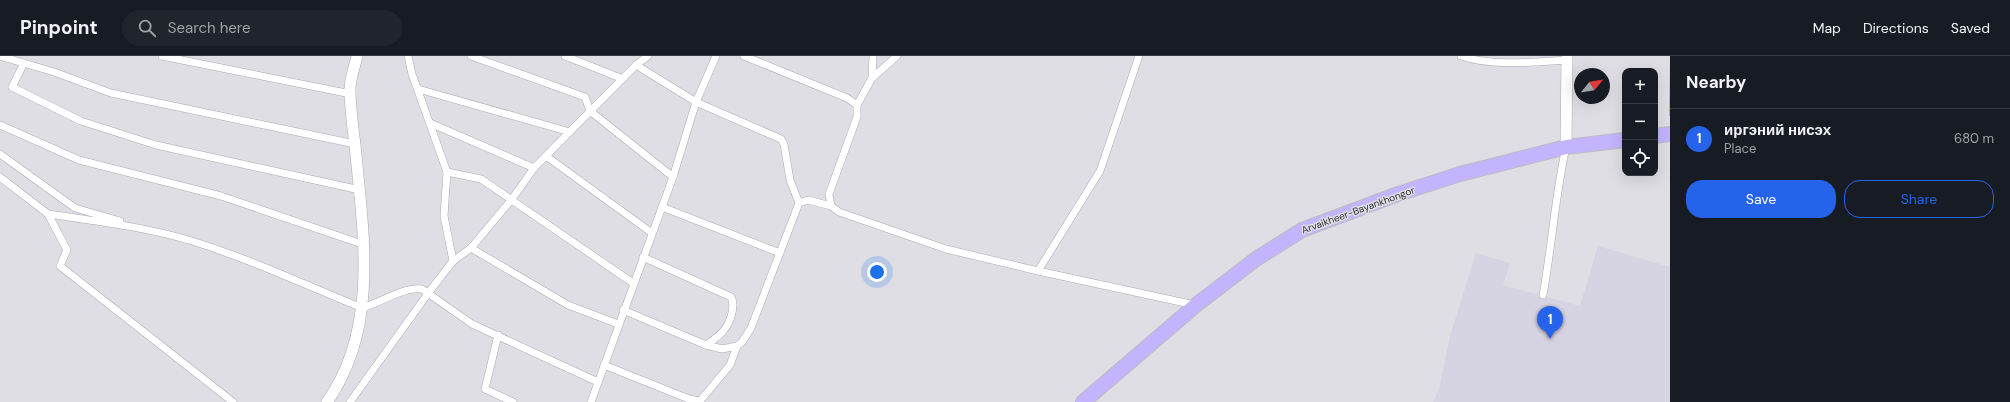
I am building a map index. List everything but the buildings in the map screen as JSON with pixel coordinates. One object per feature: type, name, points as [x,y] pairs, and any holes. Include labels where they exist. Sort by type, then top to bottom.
[{"type":"highway","points":[[1658,136],[1670,134]]},
{"type":"highway","name":"Arvaikheer-Bayankhongor","points":[[1083,402],[1196,305],[1256,260],[1302,230],[1398,194],[1427,186],[1460,174],[1566,147],[1622,140]]},
{"type":"street","points":[[0,56],[54,72],[111,93],[355,144]]},
{"type":"street","points":[[162,56],[351,94]]},
{"type":"street","points":[[327,402],[337,387],[352,356],[362,308],[365,245],[350,87],[357,56]]},
{"type":"street","points":[[408,56],[447,172],[444,216],[453,261]]},
{"type":"street","points":[[471,56],[585,97],[590,111],[673,177]]},
{"type":"street","points":[[565,56],[623,79]]},
{"type":"street","points":[[350,402],[453,261],[471,248],[512,200],[534,168],[636,65],[648,56]]},
{"type":"street","points":[[591,402],[623,310],[673,177],[696,102],[716,56]]},
{"type":"street","points":[[744,56],[847,98],[857,105]]},
{"type":"street","points":[[872,78],[874,56]]},
{"type":"street","points":[[831,206],[830,194],[857,117],[857,105],[872,78],[897,56]]},
{"type":"street","points":[[1038,271],[1100,172],[1139,56]]},
{"type":"street","points":[[1461,56],[1471,59],[1519,62],[1567,58],[1566,147],[1560,174],[1549,266],[1543,295]]},
{"type":"street","points":[[24,63],[12,87],[81,121],[156,145],[360,190]]},
{"type":"street","points":[[623,310],[706,345],[722,349],[737,346],[742,342],[751,328],[799,202],[790,180],[784,144],[781,139],[696,102],[636,65]]},
{"type":"street","points":[[418,89],[570,132]]},
{"type":"street","points":[[430,123],[534,168]]},
{"type":"street","points":[[0,125],[79,160],[221,196],[365,245]]},
{"type":"street","points":[[0,154],[76,208],[147,230],[192,241],[232,255],[362,308],[376,304],[412,288],[422,288],[472,324],[498,335],[512,344],[598,382]]},
{"type":"street","points":[[546,156],[652,233]]},
{"type":"street","points":[[447,172],[481,179],[633,284]]},
{"type":"street","points":[[0,178],[48,214],[67,250],[60,266],[232,402]]},
{"type":"street","points":[[799,202],[808,200],[831,206],[839,212],[946,249],[1038,271],[1196,305]]},
{"type":"street","points":[[662,207],[780,253]]},
{"type":"street","points":[[48,214],[147,230]]},
{"type":"street","points":[[471,248],[568,304],[618,324]]},
{"type":"street","points":[[643,257],[731,297],[733,307],[729,325],[720,335],[706,345]]},
{"type":"street","points":[[498,335],[485,389],[513,402]]},
{"type":"street","points":[[604,365],[688,400],[700,401],[730,366],[737,346]]},
{"type":"shaded area","points":[[1669,56],[1670,116],[1669,116]]},
{"type":"shaded area","points":[[1598,246],[1670,267],[1670,402],[1433,402],[1439,389],[1450,336],[1476,253],[1510,263],[1503,285],[1580,306]]},
{"type":"place","name":"иргэний нисэх","points":[[1550,339]]}]
